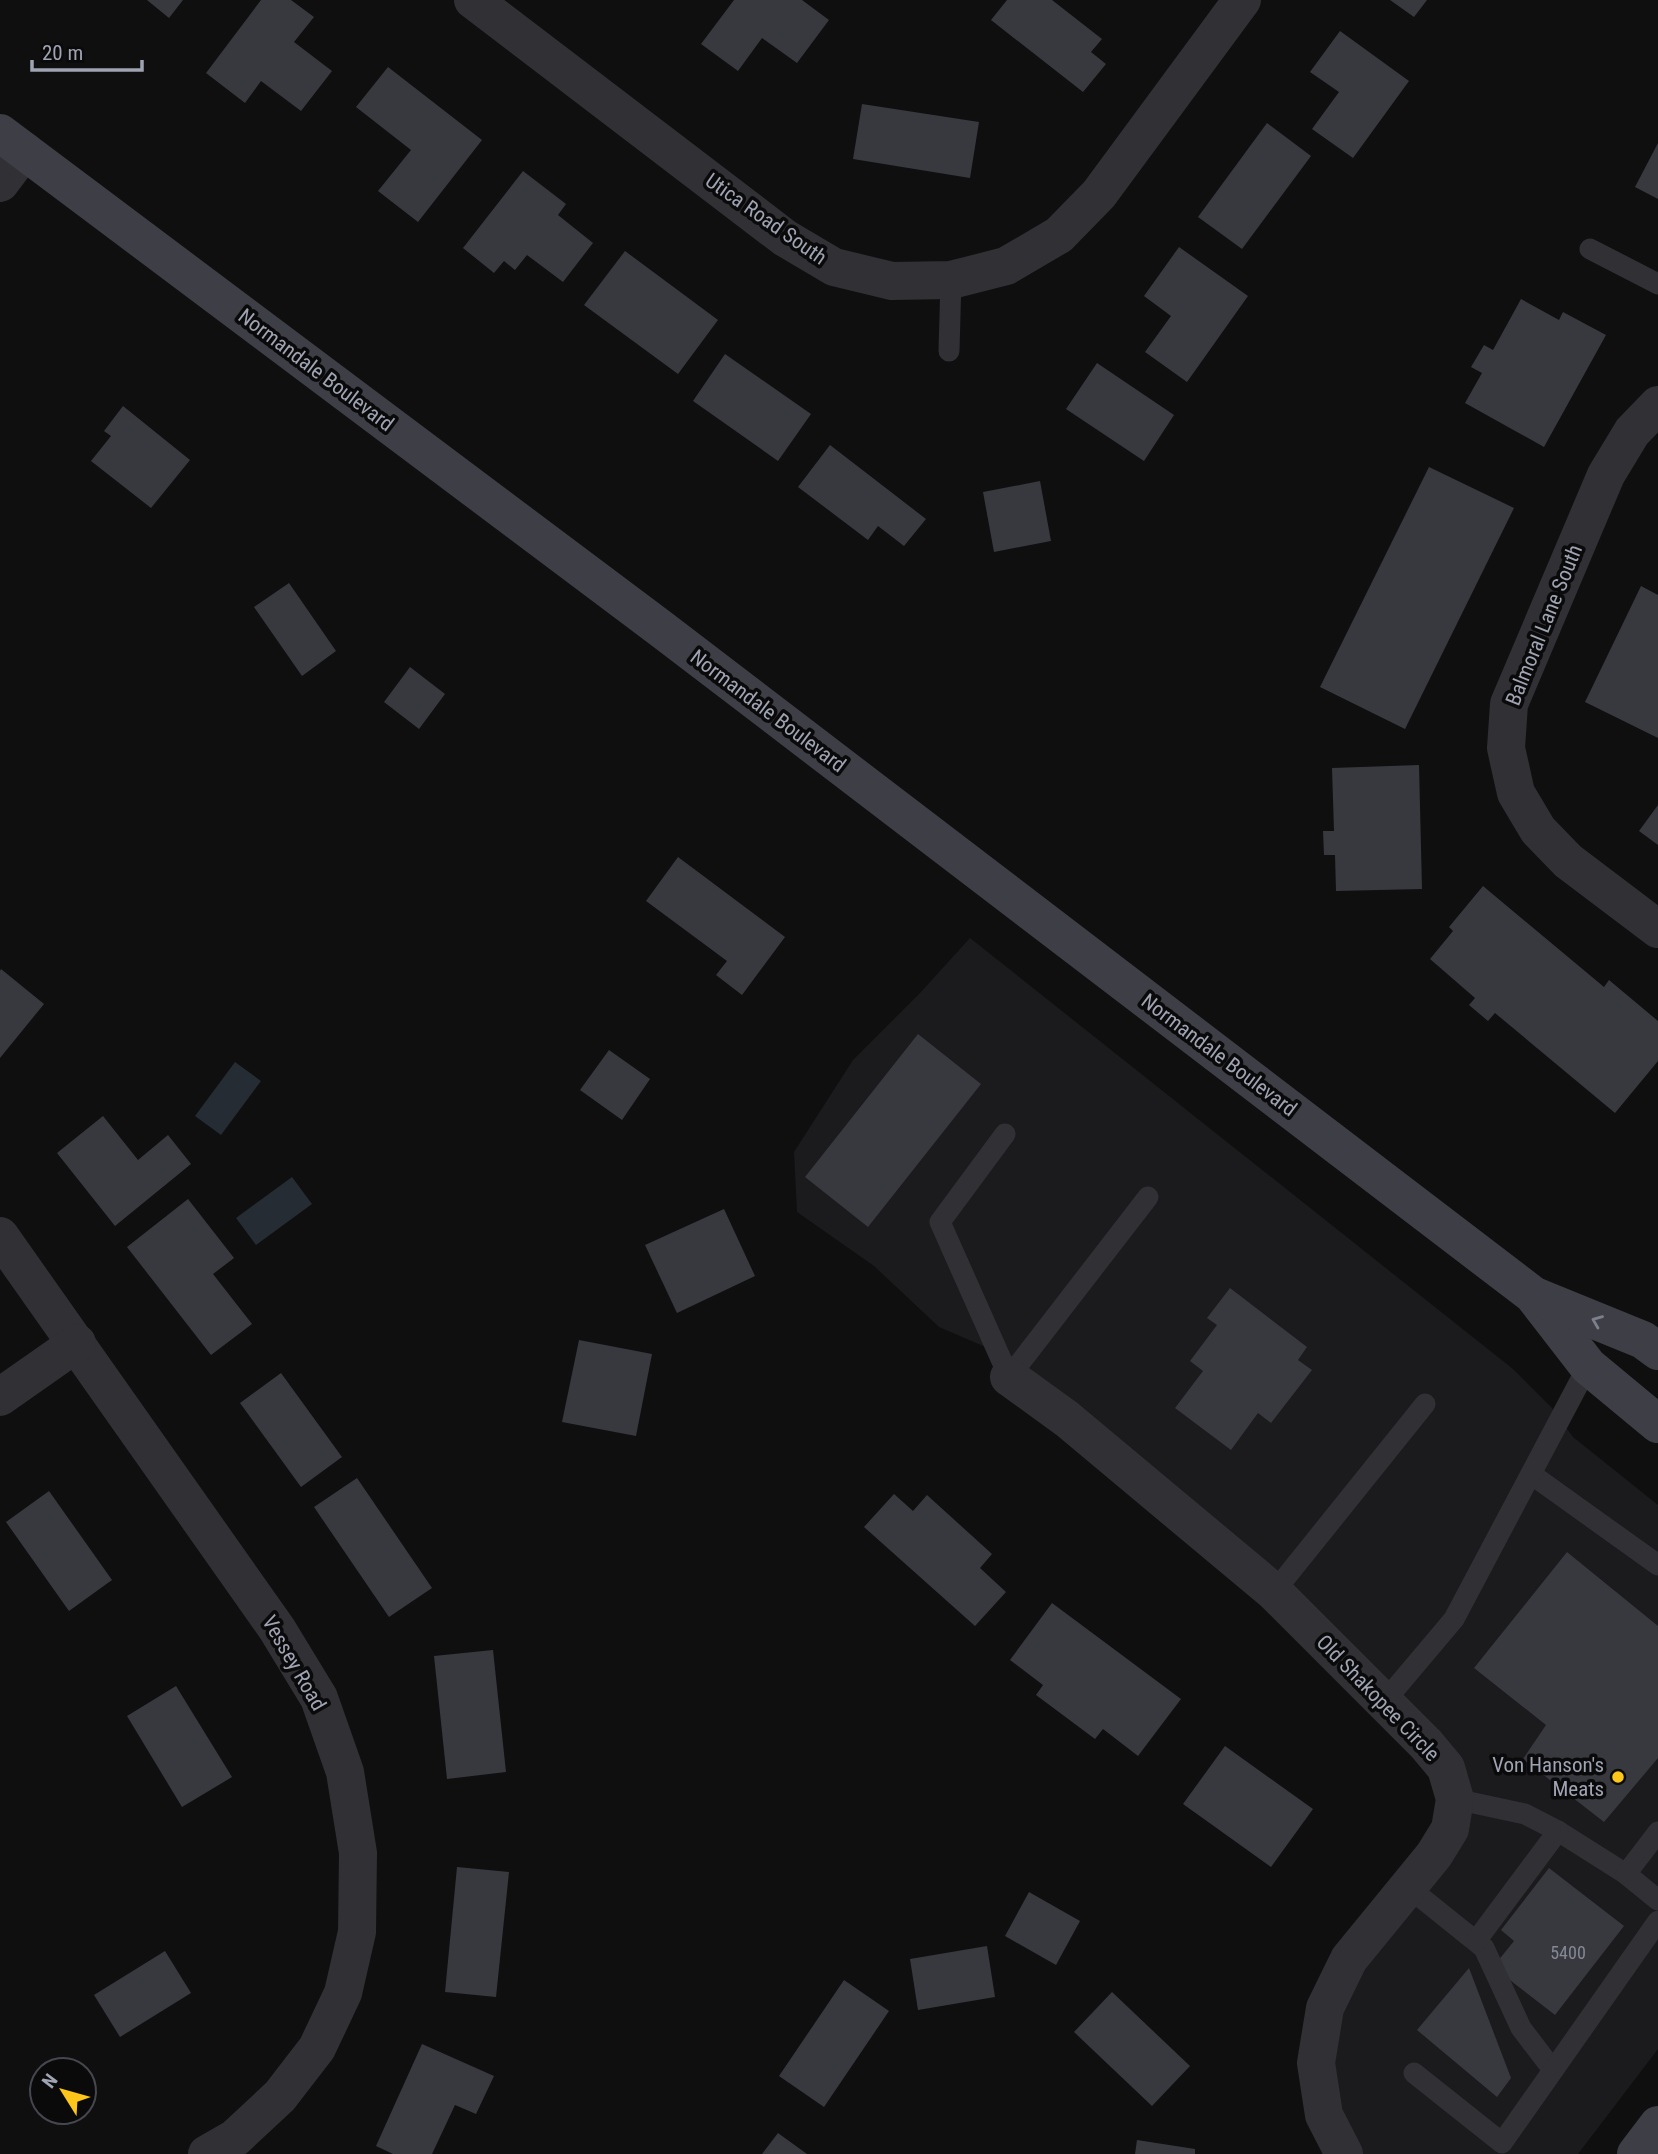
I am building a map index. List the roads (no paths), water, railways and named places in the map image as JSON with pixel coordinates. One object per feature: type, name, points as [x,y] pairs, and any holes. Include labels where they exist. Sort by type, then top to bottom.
[{"type":"main road","name":"Normandale Boulevard","points":[[12,142],[660,628],[1533,1295],[1588,1366],[1658,1424]]},
{"type":"main road","name":"Normandale Boulevard","points":[[1533,1295],[1643,1340],[1658,1351]]},
{"type":"main road","points":[[1636,2154],[1658,2125]]},
{"type":"street","name":"Utica Road South","points":[[472,0],[774,230],[834,267],[892,281],[951,280],[1006,266],[1059,235],[1099,194],[1242,0]]},
{"type":"street","points":[[0,183],[12,142]]},
{"type":"street","name":"Balmoral Lane South","points":[[1658,405],[1632,432],[1605,475],[1509,704],[1506,748],[1516,793],[1538,830],[1568,861],[1658,929]]},
{"type":"street","name":"Vessey Road","points":[[0,1236],[277,1629],[319,1698],[345,1772],[358,1853],[357,1932],[343,1993],[317,2048],[280,2096],[234,2138],[207,2154]]},
{"type":"street","points":[[0,1397],[77,1343]]},
{"type":"street","name":"Old Shakopee Circle","points":[[1009,1377],[1067,1419],[1274,1592],[1446,1768],[1455,1799]]},
{"type":"street","points":[[1343,2154],[1324,2115],[1316,2063],[1325,2008],[1349,1959],[1434,1855],[1450,1829],[1455,1799]]},
{"type":"lane","points":[[1590,249],[1658,284]]},
{"type":"lane","points":[[949,351],[951,280]]},
{"type":"lane","points":[[1004,1134],[940,1222],[1009,1377],[1148,1197]]},
{"type":"lane","points":[[1384,1702],[1454,1619],[1588,1366]]},
{"type":"lane","points":[[1274,1592],[1425,1404]]},
{"type":"lane","points":[[1531,1474],[1658,1565]]},
{"type":"lane","points":[[1455,1799],[1525,1814],[1558,1831],[1626,1874],[1658,1900]]},
{"type":"lane","points":[[1476,1941],[1558,1831]]},
{"type":"lane","points":[[1626,1874],[1658,1832]]},
{"type":"lane","points":[[1408,1887],[1484,1948],[1521,2028],[1553,2070]]},
{"type":"lane","points":[[1414,2073],[1502,2143],[1658,1921]]},
{"type":"place","name":"Von Hanson's Meats","points":[[1618,1777]]}]
